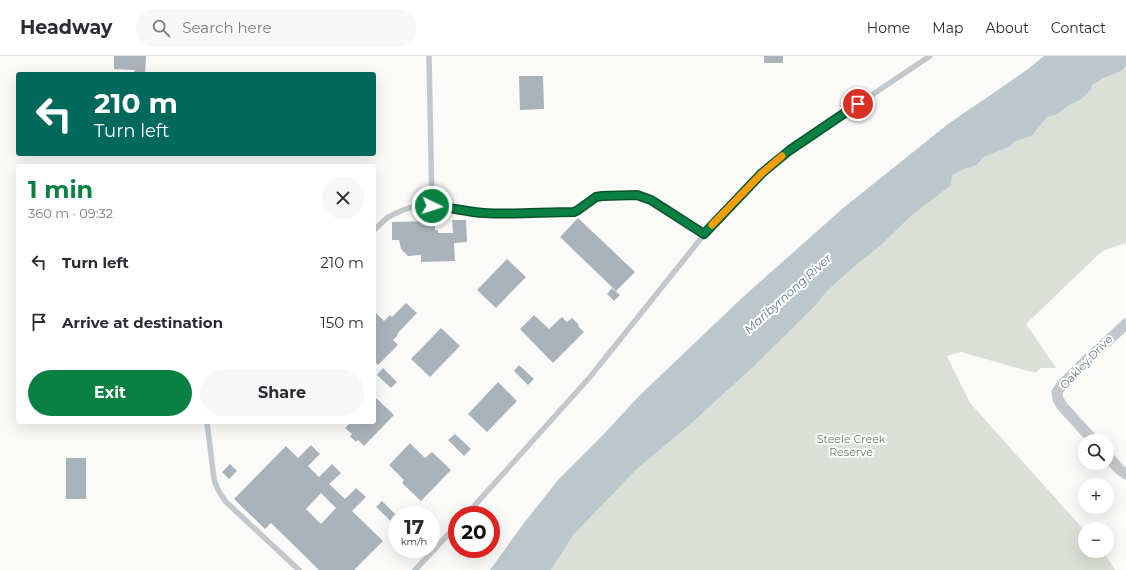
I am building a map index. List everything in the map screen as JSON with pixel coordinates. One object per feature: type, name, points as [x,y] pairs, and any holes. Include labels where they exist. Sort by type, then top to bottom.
[{"type":"street","name":"Oakley Drive","points":[[1088,434],[1062,406],[1058,399],[1057,392],[1087,360],[1126,324]]},
{"type":"street","points":[[1114,462],[1126,474]]},
{"type":"lane","points":[[429,56],[432,206]]},
{"type":"lane","points":[[474,506],[590,377],[704,234],[762,173],[790,150],[930,56]]},
{"type":"lane","points":[[376,228],[388,217],[415,206],[452,208],[483,213],[574,212],[596,197],[637,195],[651,200],[704,234]]},
{"type":"lane","points":[[206,424],[215,486],[231,506],[299,570]]},
{"type":"lane","points":[[415,570],[448,534]]},
{"type":"green space","name":"Steele Creek Reserve","points":[[1126,66],[1126,243],[1105,250],[1099,254],[1026,324],[1056,368],[1041,368],[1035,373],[961,352],[947,356],[970,403],[1078,523],[1078,558],[1107,558],[1115,570],[551,570],[574,534],[638,468],[685,429],[753,367],[816,305],[826,292],[880,246],[912,215],[941,192],[952,175],[977,165],[984,157],[1011,146],[1012,142],[1032,136],[1047,117],[1056,115],[1068,106],[1082,99],[1091,90],[1092,85],[1104,78],[1122,71]]},
{"type":"water","name":"Maribyrnong River","points":[[1044,56],[1126,56],[1126,66],[1122,71],[1104,78],[1092,85],[1091,90],[1082,99],[1068,106],[1056,115],[1047,117],[1032,136],[1013,142],[1011,146],[984,157],[977,165],[952,175],[951,185],[912,215],[880,246],[826,292],[816,305],[753,367],[685,429],[638,468],[574,534],[551,570],[490,570],[524,523],[558,480],[639,396],[743,297],[842,209],[948,124],[1028,69]]},
{"type":"building","points":[[114,56],[146,56],[145,72],[114,69]]},
{"type":"building","points":[[764,56],[783,56],[783,63],[764,63]]},
{"type":"building","points":[[519,76],[543,76],[544,109],[520,110]]},
{"type":"building","points":[[578,218],[635,272],[616,291],[560,237]]},
{"type":"building","points":[[452,220],[466,220],[467,242],[454,243],[455,261],[421,262],[421,255],[408,256],[401,249],[399,240],[392,240],[392,222],[435,221],[435,230],[438,230],[438,233],[453,233]]},
{"type":"building","points":[[507,259],[526,277],[496,308],[477,290]]},
{"type":"building","points":[[612,288],[620,295],[614,301],[607,294]]},
{"type":"building","points":[[406,303],[417,313],[393,340],[398,345],[378,365],[376,363],[376,313],[384,321],[390,315],[392,317]]},
{"type":"building","points":[[534,315],[549,329],[562,317],[567,322],[572,318],[584,332],[553,363],[520,329]]},
{"type":"building","points":[[441,328],[460,346],[430,377],[411,359]]},
{"type":"building","points":[[519,365],[534,379],[528,385],[514,371]]},
{"type":"building","points":[[383,368],[397,382],[391,388],[377,375]]},
{"type":"building","points":[[498,382],[517,401],[487,432],[468,414]]},
{"type":"building","points":[[376,398],[394,415],[364,446],[358,440],[356,442],[350,436],[352,434],[345,428],[349,424],[376,424]]},
{"type":"building","points":[[455,434],[471,449],[464,456],[448,440]]},
{"type":"building","points":[[410,443],[425,458],[432,452],[451,470],[421,501],[402,483],[404,480],[389,465]]},
{"type":"building","points":[[311,445],[320,454],[308,466],[319,477],[332,464],[341,473],[329,484],[345,499],[356,488],[366,497],[352,511],[383,541],[354,570],[319,570],[271,523],[265,529],[234,499],[286,446],[298,458]],"holes":[[[321,493],[336,508],[321,524],[306,509]]]},
{"type":"building","points":[[66,458],[86,458],[86,499],[66,499]]},
{"type":"building","points":[[230,464],[237,471],[229,479],[222,472]]},
{"type":"building","points":[[382,501],[388,507],[388,518],[376,507]]},
{"type":"slow traffic","points":[[712,225],[762,173],[782,156]]},
{"type":"route","points":[[432,206],[465,211],[504,214],[574,212],[596,197],[623,194],[637,195],[651,200],[704,234],[762,173],[790,150],[858,104]]}]
